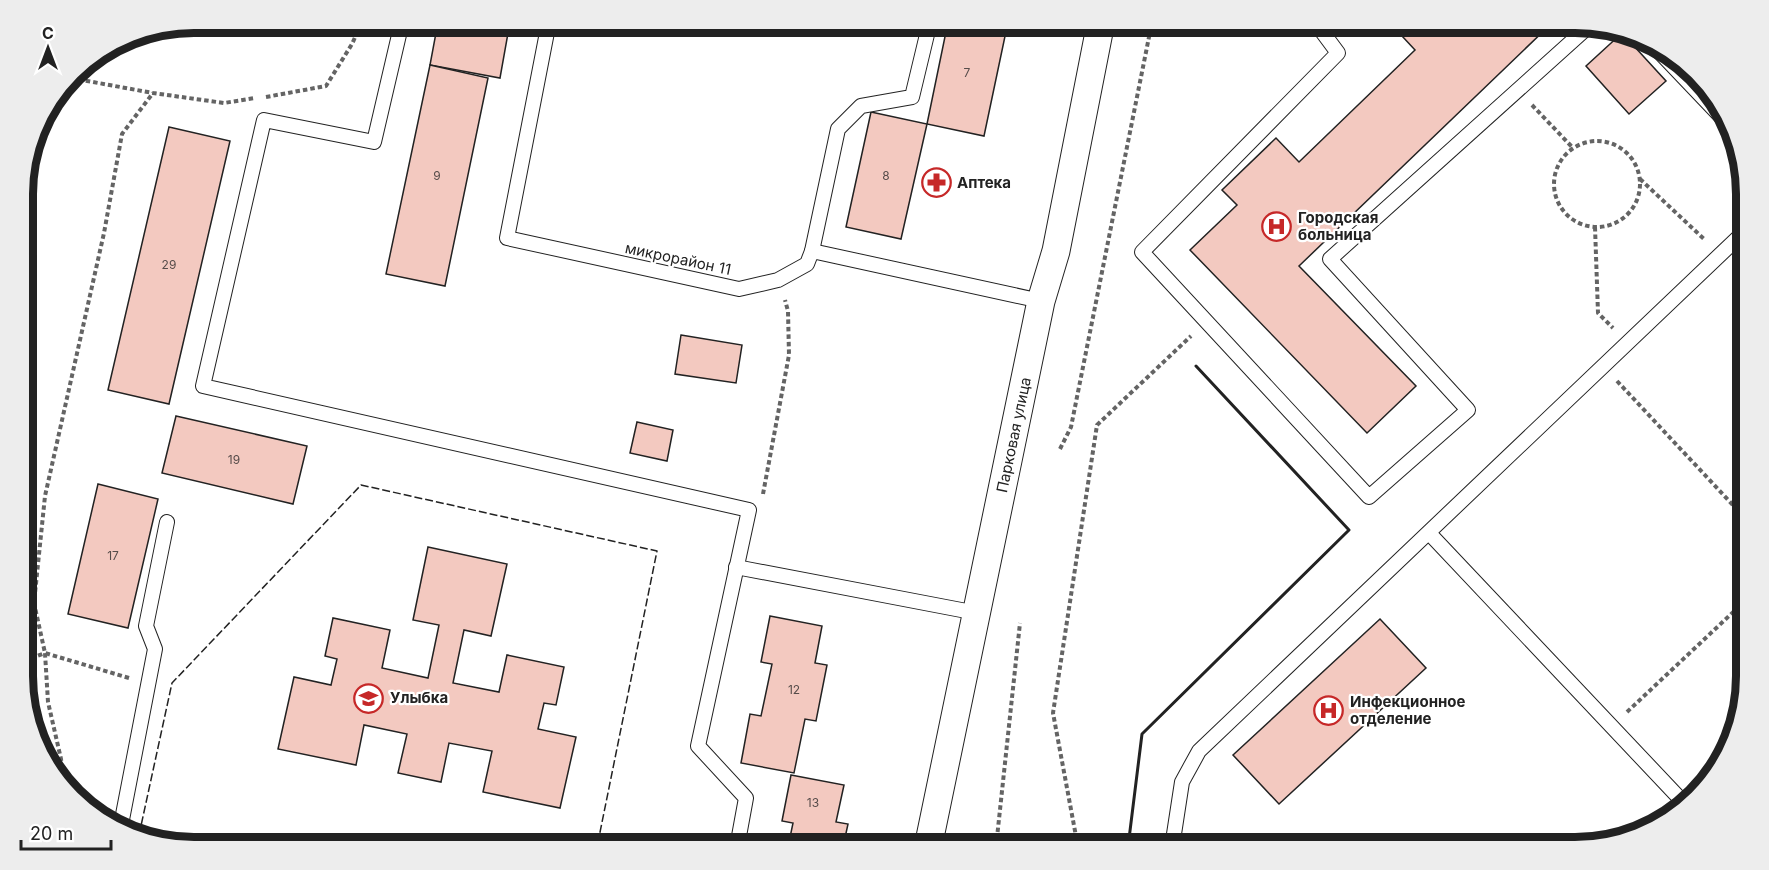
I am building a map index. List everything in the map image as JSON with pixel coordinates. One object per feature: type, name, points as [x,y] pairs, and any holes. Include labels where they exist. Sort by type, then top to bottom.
[{"type":"street","name":"Парковая улица","points":[[930,837],[1041,301],[1056,252],[1099,33]]},
{"type":"lane","points":[[399,33],[374,142],[264,120],[203,386],[748,510],[698,746],[746,798],[739,837]]},
{"type":"lane","name":"микрорайон 11","points":[[547,33],[507,238],[739,289],[778,280],[807,264],[812,252]]},
{"type":"lane","points":[[927,33],[912,97],[861,106],[838,129],[812,252],[1041,301]]},
{"type":"lane","points":[[1323,33],[1338,53],[1142,252],[1370,497],[1468,410],[1330,259],[1581,33]]},
{"type":"lane","points":[[1674,67],[1709,104]]},
{"type":"lane","points":[[1174,837],[1182,782],[1199,751],[1736,240]]},
{"type":"lane","points":[[122,819],[155,649],[146,626],[167,522]]},
{"type":"lane","points":[[1429,533],[1679,798]]},
{"type":"lane","points":[[736,567],[977,613]]},
{"type":"path","points":[[81,80],[153,93],[224,102],[326,86],[357,33]]},
{"type":"path","points":[[1060,449],[1071,427],[1150,33]]},
{"type":"path","points":[[1518,90],[1573,148]]},
{"type":"path","points":[[62,769],[48,702],[45,653],[34,603],[45,496],[104,233],[122,134],[153,93]]},
{"type":"path","points":[[1591,141],[1603,141],[1625,151],[1636,166],[1640,178],[1638,198],[1625,216],[1617,222],[1595,227],[1586,226],[1563,211],[1554,188],[1557,166],[1573,148],[1591,141]]},
{"type":"path","points":[[1640,178],[1720,255]]},
{"type":"path","points":[[1595,227],[1598,313],[1627,343]]},
{"type":"path","points":[[748,510],[760,506],[789,355],[788,311],[778,280]]},
{"type":"path","points":[[1076,837],[1053,713],[1097,425],[1206,321]]},
{"type":"path","points":[[1604,366],[1736,508]]},
{"type":"path","points":[[1627,713],[1736,609]]},
{"type":"path","points":[[997,837],[1020,623]]},
{"type":"path","points":[[33,658],[45,653],[148,684]]},
{"type":"building","points":[[436,33],[508,33],[500,78],[430,65]]},
{"type":"building","points":[[946,33],[1006,33],[984,136],[927,124]]},
{"type":"building","name":"Городская больница","points":[[1399,33],[1542,33],[1299,266],[1416,386],[1367,433],[1190,250],[1237,205],[1222,190],[1276,138],[1299,162],[1415,50]]},
{"type":"building","points":[[1616,39],[1632,44],[1666,81],[1629,114],[1586,66]]},
{"type":"building","points":[[430,65],[488,78],[445,286],[386,274]]},
{"type":"building","points":[[871,112],[927,124],[901,239],[846,227]]},
{"type":"building","points":[[169,127],[230,141],[169,404],[108,390]]},
{"type":"building","points":[[681,335],[742,345],[736,383],[675,374]]},
{"type":"building","points":[[176,416],[307,446],[293,504],[162,473]]},
{"type":"building","points":[[637,422],[673,430],[667,461],[630,453]]},
{"type":"building","points":[[98,484],[158,499],[128,628],[68,614]]},
{"type":"building","points":[[428,547],[507,564],[491,636],[464,630],[453,683],[499,692],[507,655],[564,667],[556,705],[544,703],[538,729],[576,737],[560,808],[483,792],[492,751],[449,743],[441,782],[398,773],[407,734],[364,725],[356,765],[278,749],[294,677],[331,685],[337,659],[325,656],[333,618],[390,630],[382,668],[428,678],[439,625],[413,620]]},
{"type":"building","points":[[770,616],[822,626],[815,663],[827,665],[816,721],[805,719],[794,773],[741,763],[750,714],[761,716],[772,664],[761,662]]},
{"type":"building","name":"Инфекционное отделение","points":[[1380,619],[1426,668],[1279,804],[1233,755]]},
{"type":"building","points":[[791,775],[844,785],[836,822],[848,824],[845,837],[790,837],[793,823],[782,821]]},
{"type":"fence","points":[[141,827],[172,683],[361,485],[657,551],[599,837]]},
{"type":"wall","points":[[1129,837],[1142,734],[1349,530],[1196,366]]},
{"type":"place","name":"Аптека","points":[[936,183]]},
{"type":"place","name":"Городская больница","points":[[1277,227]]},
{"type":"place","name":"Улыбка","points":[[369,698]]},
{"type":"place","name":"Инфекционное отделение","points":[[1329,711]]}]
